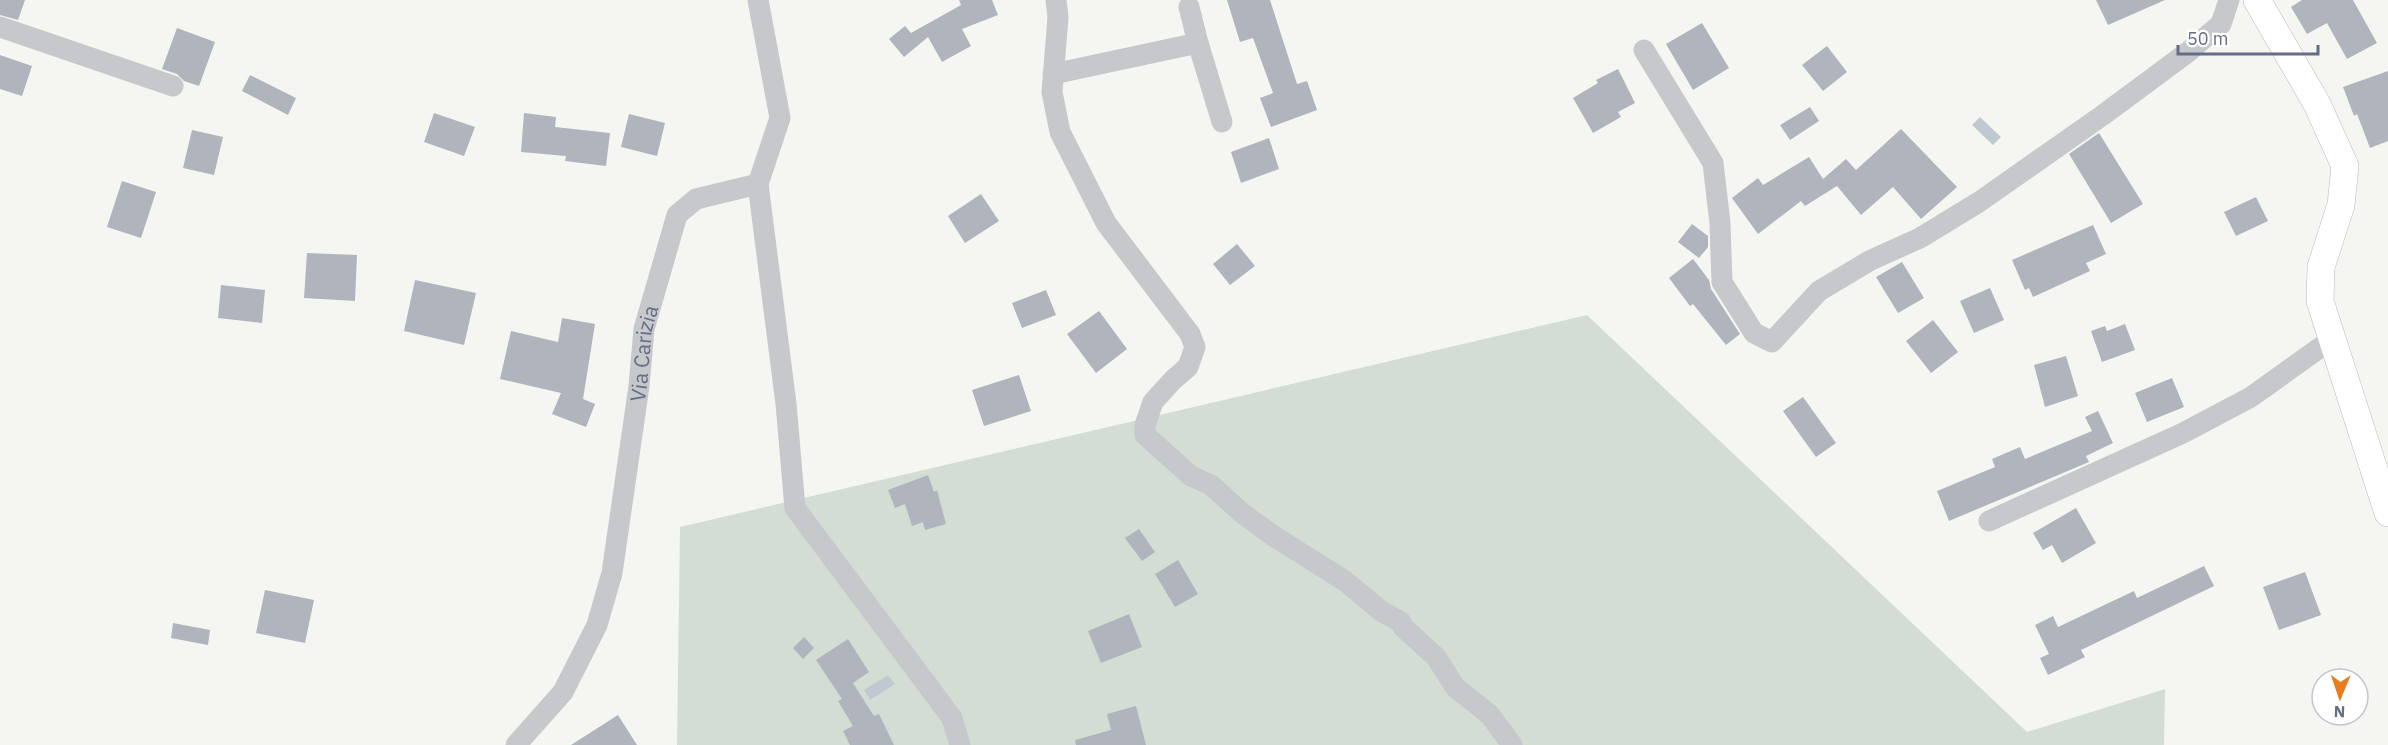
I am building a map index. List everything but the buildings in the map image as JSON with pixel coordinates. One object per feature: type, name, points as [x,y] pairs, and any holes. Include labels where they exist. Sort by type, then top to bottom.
[{"type":"main road","points":[[2257,0],[2317,104],[2345,166],[2341,205],[2321,267],[2320,301],[2388,513]]},
{"type":"street","points":[[758,0],[780,118],[758,184],[786,404],[795,508],[952,718],[960,745]]},
{"type":"street","points":[[1056,0],[1058,17],[1052,92],[1060,132],[1106,223],[1178,317],[1190,334],[1195,347],[1188,367],[1153,402],[1145,425],[1145,435],[1191,476],[1211,486],[1272,535],[1345,581],[1363,599],[1401,622],[1402,627],[1436,657],[1455,687],[1490,715],[1512,745]]},
{"type":"street","points":[[1644,50],[1713,163],[1720,223],[1722,282],[1755,333],[1772,342],[1819,291],[1871,260],[1920,238],[1979,202],[2188,52],[2221,24],[2229,0]]},
{"type":"street","points":[[1188,7],[1222,122]]},
{"type":"street","points":[[0,27],[173,86]]},
{"type":"street","points":[[1053,74],[1198,43]]},
{"type":"street","name":"Via Carizia","points":[[516,745],[563,692],[597,625],[612,573],[639,386],[644,329],[677,215],[696,199],[758,184]]},
{"type":"street","points":[[1989,521],[2183,433],[2251,397],[2332,339]]},
{"type":"shaded area","points":[[1980,117],[2001,137],[1993,145],[1972,125]]},
{"type":"shaded area","points":[[1587,315],[2027,732],[2165,689],[2164,745],[677,745],[680,527]]},
{"type":"shaded area","points":[[888,675],[895,684],[870,700],[864,690]]}]
